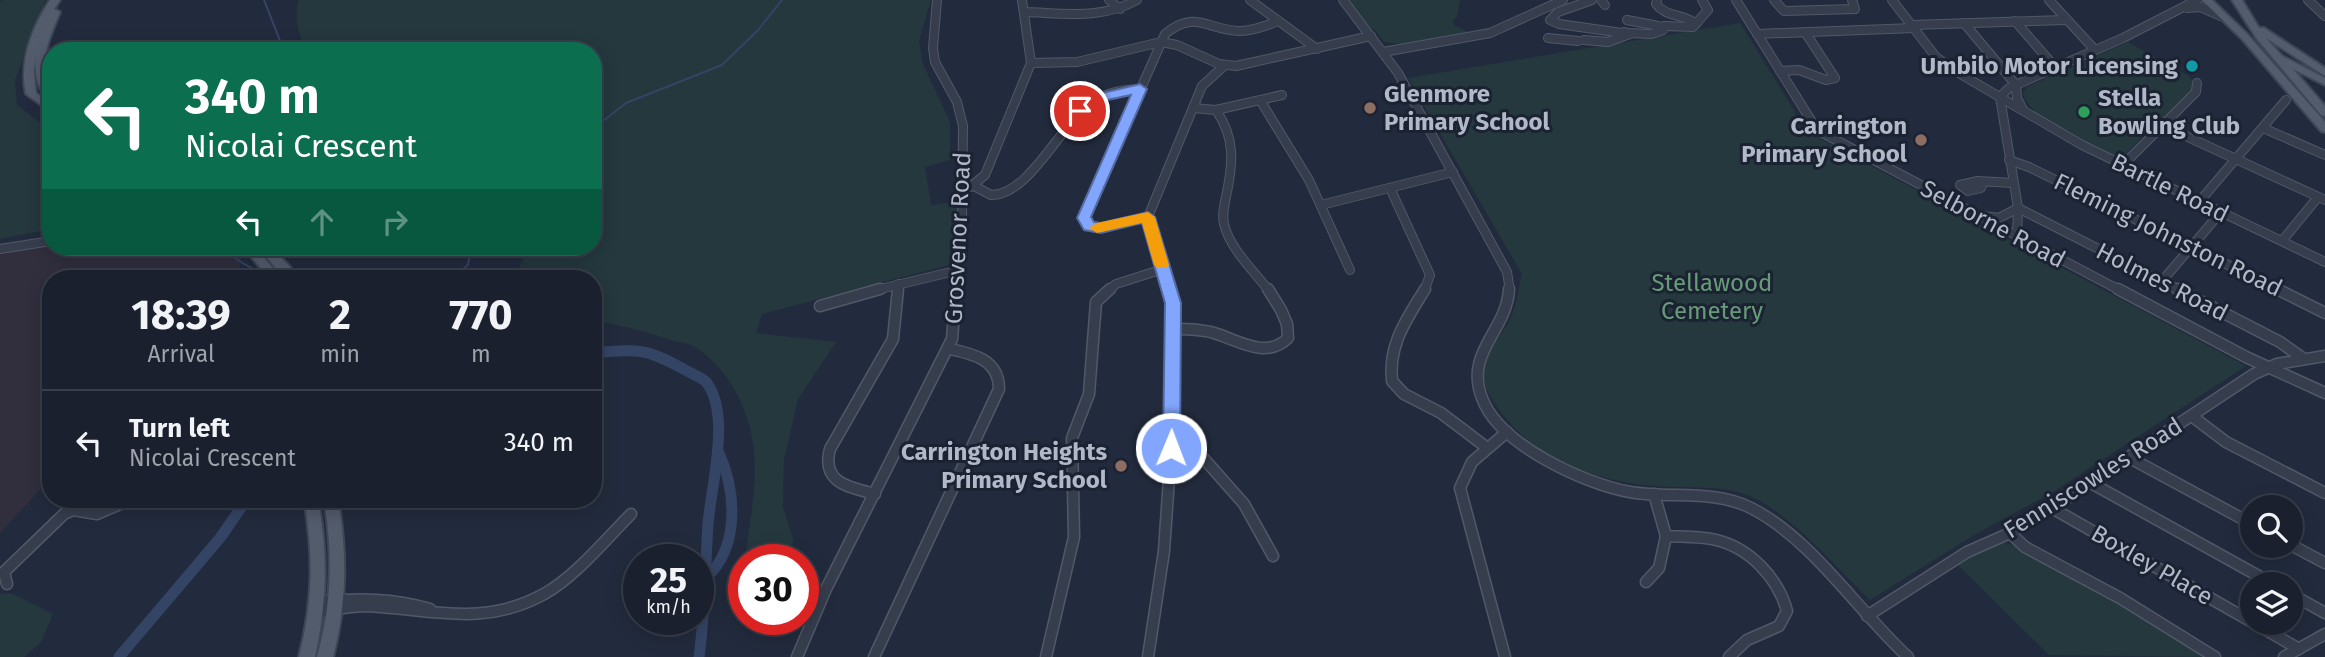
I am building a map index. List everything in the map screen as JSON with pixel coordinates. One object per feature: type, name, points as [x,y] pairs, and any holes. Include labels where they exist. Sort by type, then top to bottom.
[{"type":"main road","points":[[42,102],[31,94],[28,77],[42,23],[55,0]]},
{"type":"main road","points":[[47,42],[53,17],[63,0]]},
{"type":"main road","points":[[2207,0],[2245,37],[2325,129]]},
{"type":"main road","points":[[2237,0],[2243,13],[2274,55],[2325,113]]},
{"type":"main road","points":[[2243,13],[2263,32],[2325,74]]},
{"type":"main road","points":[[2245,37],[2325,82]]},
{"type":"main road","points":[[42,59],[39,71],[42,87]]},
{"type":"main road","points":[[2313,99],[2314,90],[2325,88]]},
{"type":"main road","points":[[256,256],[268,270]]},
{"type":"main road","points":[[273,256],[286,270]]},
{"type":"main road","points":[[307,657],[319,607],[321,584],[312,508]]},
{"type":"main road","points":[[325,657],[338,605],[337,538],[332,508]]},
{"type":"street","name":"Grosvenor Road","points":[[797,657],[826,589],[950,349],[959,270],[963,189],[962,116],[935,62],[933,48],[937,0]]},
{"type":"street","points":[[963,189],[974,186],[985,175],[1031,63],[1022,0]]},
{"type":"street","points":[[1109,0],[1120,9]]},
{"type":"street","points":[[1024,12],[1084,16],[1120,9],[1137,0]]},
{"type":"street","points":[[1250,0],[1317,49]]},
{"type":"street","points":[[1343,0],[1383,52],[1502,261],[1510,283],[1510,302],[1506,313],[1483,346],[1476,368],[1483,403],[1507,432],[1591,481],[1619,489],[1654,494],[1725,498],[1763,515],[1791,537],[1908,657]]},
{"type":"street","points":[[1383,52],[1489,33],[1563,0]]},
{"type":"street","points":[[1592,0],[1558,12],[1550,20],[1623,35],[1674,27],[1689,28],[1708,10],[1702,0]]},
{"type":"street","points":[[1657,0],[1663,13],[1699,20]]},
{"type":"street","name":"Selborne Road","points":[[1736,0],[1817,130],[2269,368],[2325,393]]},
{"type":"street","points":[[1774,0],[1781,10],[1785,11],[1855,9],[1852,0]]},
{"type":"street","name":"Bartle Road","points":[[1892,0],[1941,61],[2000,97],[2074,141],[2325,262]]},
{"type":"street","points":[[2049,0],[2095,50]]},
{"type":"street","points":[[2017,237],[2018,208],[2000,97],[2016,85],[2186,8],[2197,0]]},
{"type":"street","points":[[2308,0],[2325,16]]},
{"type":"street","points":[[2186,8],[2200,7],[2228,19]]},
{"type":"street","points":[[1148,217],[1101,228],[1090,226],[1084,218],[1161,42],[1170,29],[1189,20],[1240,31],[1278,21]]},
{"type":"street","points":[[1627,20],[1661,29]]},
{"type":"street","points":[[1757,34],[2067,20]]},
{"type":"street","points":[[2015,21],[2055,67]]},
{"type":"street","points":[[1964,23],[2016,85],[2017,98],[2024,111]]},
{"type":"street","points":[[1780,71],[1797,69],[1826,80],[1835,78],[1805,32]]},
{"type":"street","points":[[1556,34],[1581,40]]},
{"type":"street","points":[[1548,38],[1606,42],[1623,35]]},
{"type":"street","points":[[1031,63],[1077,62],[1161,42],[1177,45],[1225,65],[1244,64],[1371,36]]},
{"type":"street","points":[[1148,657],[1164,551],[1171,449],[1174,329],[1173,303],[1148,217],[1204,82],[1221,71],[1225,65]]},
{"type":"street","points":[[2123,165],[2196,92],[2197,83]]},
{"type":"street","points":[[974,186],[993,197],[1011,191],[1086,105],[1107,94],[1140,89]]},
{"type":"street","points":[[1193,108],[1216,110],[1282,94]]},
{"type":"street","points":[[1260,100],[1304,171],[1350,270]]},
{"type":"street","points":[[2199,202],[2286,100]]},
{"type":"street","points":[[1174,329],[1211,332],[1266,348],[1280,346],[1288,338],[1286,324],[1277,305],[1224,225],[1224,205],[1233,145],[1232,134],[1216,110]]},
{"type":"street","points":[[2164,126],[2322,198],[2282,241]]},
{"type":"street","points":[[2263,128],[2325,155]]},
{"type":"street","name":"Fleming Johnston Road","points":[[2009,160],[2029,167],[2325,313]]},
{"type":"street","points":[[1321,205],[1453,172]]},
{"type":"street","points":[[1983,183],[2013,183]]},
{"type":"street","points":[[1390,188],[1430,275],[1427,287],[1405,318],[1396,341],[1392,381],[1404,394],[1441,413],[1486,447]]},
{"type":"street","points":[[1976,215],[1999,218],[2018,208]]},
{"type":"street","name":"Holmes Road","points":[[2018,208],[2289,347],[2304,359]]},
{"type":"street","points":[[2162,282],[2221,212]]},
{"type":"street","points":[[0,249],[42,242]]},
{"type":"street","points":[[1046,657],[1074,537],[1072,438],[1089,394],[1096,302],[1116,284],[1163,269]]},
{"type":"street","points":[[820,306],[825,302],[959,270]]},
{"type":"street","points":[[876,494],[840,482],[828,471],[826,462],[830,449],[892,339],[899,284]]},
{"type":"street","points":[[874,657],[884,629],[999,389],[998,374],[988,361],[973,354],[950,349]]},
{"type":"street","name":"Fenniscowles Road","points":[[1867,616],[1967,552],[2010,533],[2052,508],[2193,417],[2244,380],[2269,368],[2325,356]]},
{"type":"street","points":[[2193,417],[2226,442],[2325,493]]},
{"type":"street","points":[[1505,657],[1460,488],[1465,470],[1486,447],[1507,432]]},
{"type":"street","points":[[1171,449],[1186,448],[1198,452],[1244,504],[1273,556]]},
{"type":"street","points":[[2130,458],[2240,518]]},
{"type":"street","points":[[2091,483],[2251,572]]},
{"type":"street","points":[[1646,582],[1659,568],[1666,536],[1654,494]]},
{"type":"street","points":[[7,584],[4,572],[68,512],[97,514],[111,508]]},
{"type":"street","name":"Boxley Place","points":[[2052,508],[2240,615]]},
{"type":"street","points":[[319,607],[363,606],[458,616],[486,615],[514,608],[536,599],[569,576],[631,514]]},
{"type":"street","points":[[2010,533],[2025,547],[2120,598],[2215,657]]},
{"type":"street","points":[[1666,536],[1726,543],[1763,569],[1782,592],[1787,611],[1779,626],[1747,640],[1729,657]]},
{"type":"street","points":[[2303,551],[2325,563]]},
{"type":"street","points":[[2303,601],[2325,613]]},
{"type":"street","points":[[2284,657],[2325,634]]},
{"type":"street","name":"Boxley Place","points":[[2275,635],[2299,649]]},
{"type":"shaded area","points":[[42,237],[42,256],[241,256],[239,270],[42,270],[42,488],[0,533],[0,243]]},
{"type":"green space","points":[[46,0],[15,80],[17,105],[42,123],[42,231],[0,239],[0,2]]},
{"type":"green space","points":[[299,0],[931,0],[919,41],[923,64],[950,122],[950,160],[925,167],[931,205],[956,202],[960,210],[956,263],[762,314],[756,333],[836,342],[798,399],[784,460],[783,507],[794,542],[792,544],[747,544],[755,469],[751,434],[741,401],[723,372],[711,359],[691,345],[602,322],[602,270],[519,270],[524,256],[602,256],[602,42],[303,42],[297,20]]},
{"type":"green space","points":[[1345,0],[1460,0],[1457,17],[1452,21],[1455,26],[1473,34],[1409,45],[1384,42],[1375,30],[1365,26]]},
{"type":"green space","name":"Stellawood Cemetery","points":[[1740,23],[1794,110],[1800,128],[2246,366],[2053,492],[1974,535],[1870,600],[1797,528],[1750,496],[1715,488],[1655,486],[1614,480],[1573,466],[1535,446],[1501,412],[1490,395],[1483,376],[1487,355],[1514,310],[1522,274],[1408,78]]},
{"type":"green space","points":[[2128,42],[2189,76],[2195,86],[2194,91],[2159,125],[2153,122],[2153,126],[2121,159],[2066,132],[2038,114],[2028,104],[2023,94],[2027,87]]},
{"type":"green space","points":[[2004,542],[2026,550],[2085,582],[2209,657],[2049,655],[1957,564],[1992,545]]},
{"type":"green space","points":[[0,593],[13,594],[53,614],[41,642],[24,657],[0,657]]},
{"type":"waterway","points":[[264,0],[280,42]]},
{"type":"waterway","points":[[602,122],[626,103],[722,65],[758,30],[782,0]]},
{"type":"waterway","points":[[233,256],[255,270]]},
{"type":"waterway","points":[[461,270],[468,265],[470,256]]},
{"type":"waterway","points":[[602,352],[633,351],[652,354],[703,380],[714,397],[718,414],[718,452],[708,524],[699,657]]},
{"type":"waterway","points":[[714,569],[725,550],[732,518],[729,484],[719,453]]},
{"type":"waterway","points":[[119,657],[220,538],[241,508]]},
{"type":"slow traffic","points":[[1097,228],[1148,217],[1162,265]]},
{"type":"place","name":"Umbilo Motor Licensing","points":[[2192,66]]},
{"type":"place","name":"Glenmore Primary School","points":[[1370,108]]},
{"type":"place","name":"Stella Bowling Club","points":[[2084,112]]},
{"type":"place","name":"Carrington Primary School","points":[[1921,140]]},
{"type":"place","name":"Carrington Heights Primary School","points":[[1121,466]]},
{"type":"route","points":[[1080,111],[1091,101],[1107,94],[1140,89],[1084,218],[1086,224],[1101,228],[1148,217],[1173,303],[1171,448]]}]
